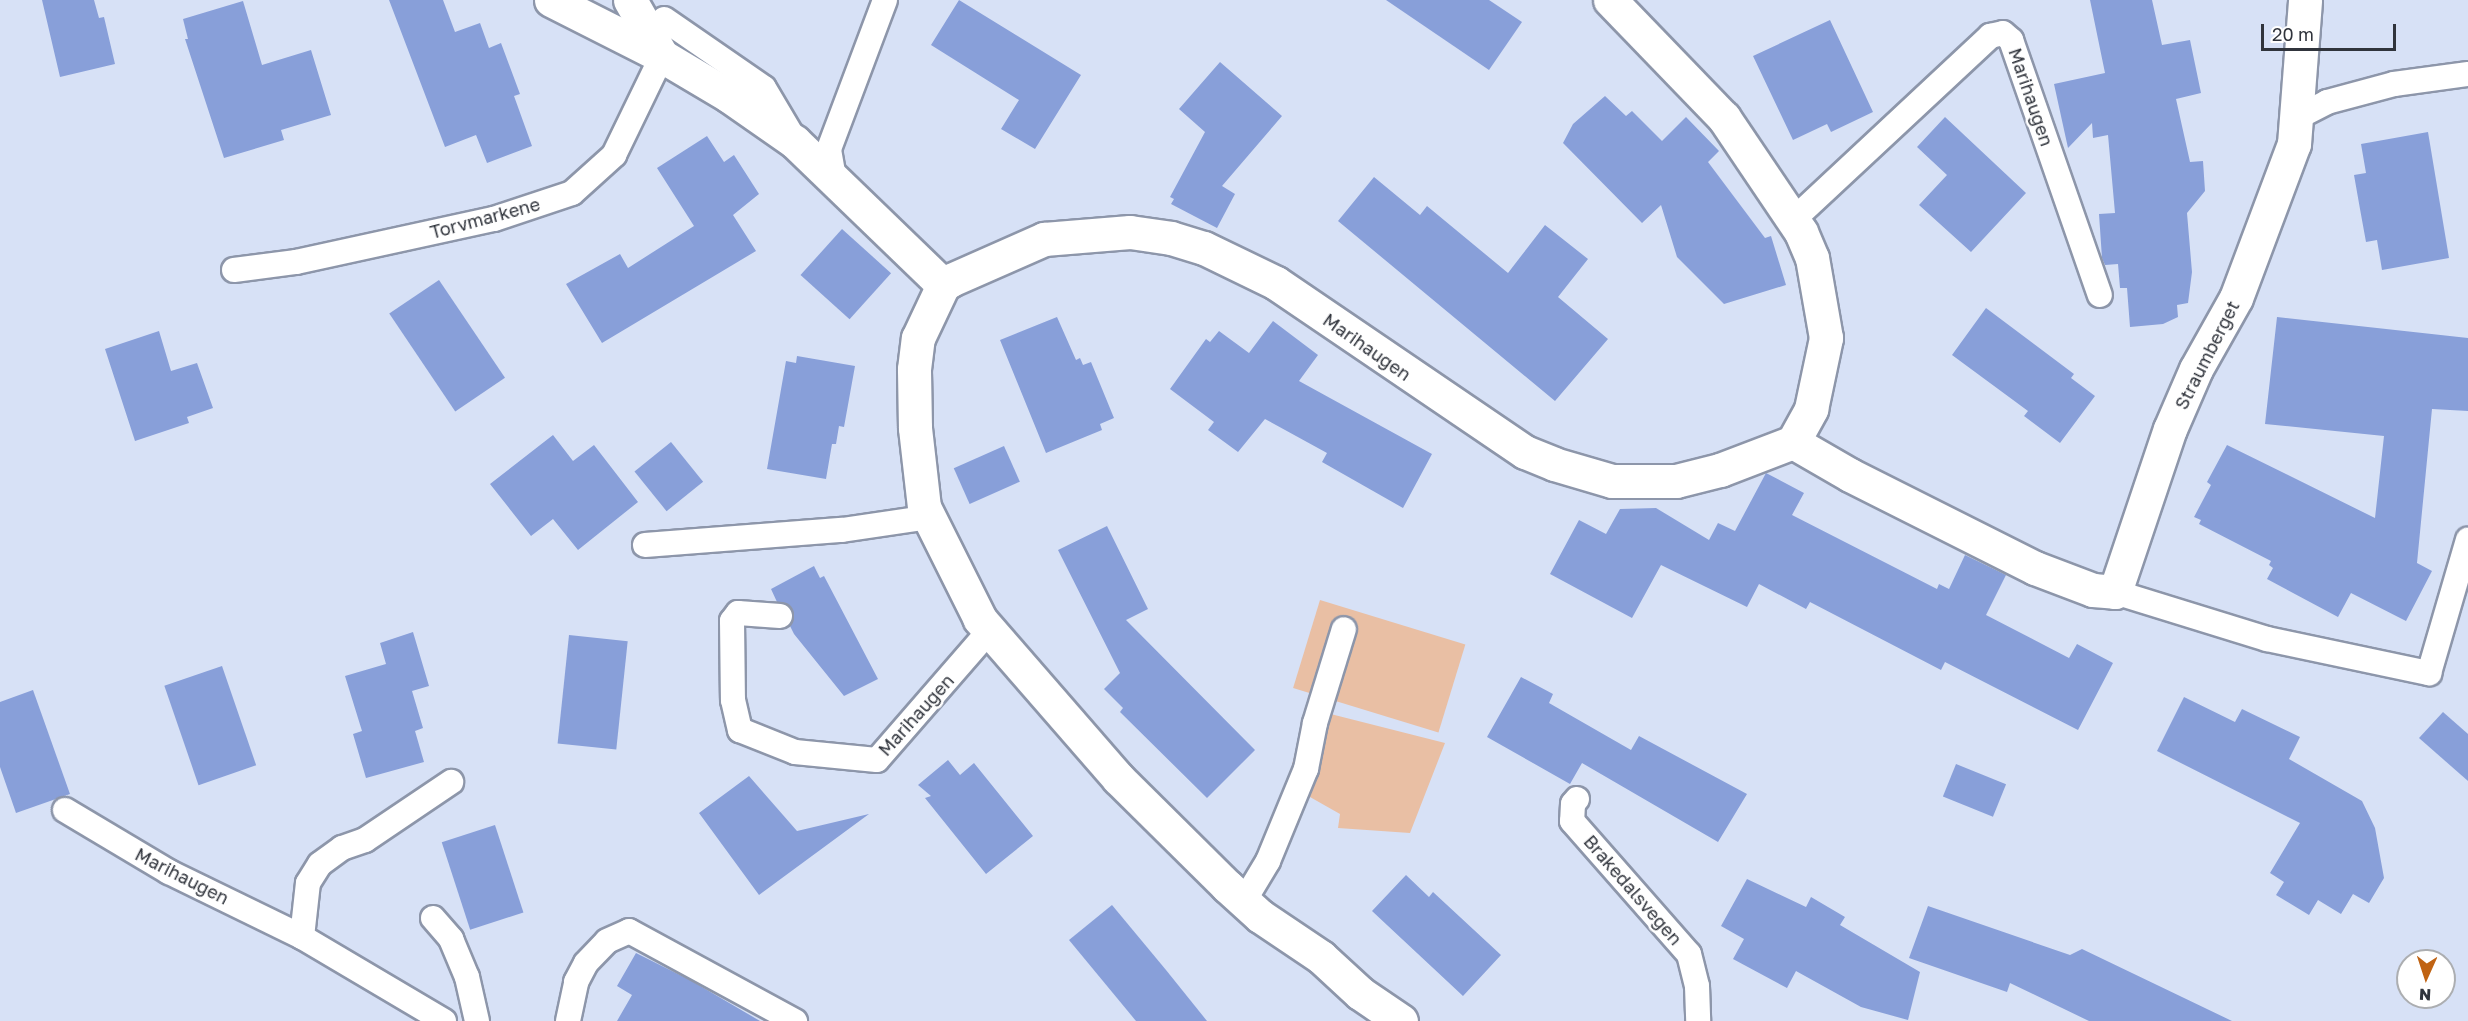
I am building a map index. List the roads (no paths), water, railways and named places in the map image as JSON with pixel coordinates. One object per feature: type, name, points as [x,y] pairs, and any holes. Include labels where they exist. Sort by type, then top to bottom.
[{"type":"street","points":[[551,0],[663,56],[729,96],[795,142],[942,285],[918,338],[914,369],[921,485],[924,507],[989,631],[1015,656],[1118,778],[1244,901],[1401,1021]]},
{"type":"street","points":[[630,0],[663,56]]},
{"type":"street","points":[[1610,0],[1724,118],[1793,220],[1812,258],[1826,338],[1811,409],[1793,442],[1850,476],[2035,568],[2093,590],[2115,592]]},
{"type":"street","name":"Straumberget","points":[[2115,592],[2170,429],[2196,369],[2236,298],[2294,144],[2304,0]]},
{"type":"street","name":"Marihaugen","points":[[942,285],[1044,239],[1130,232],[1171,238],[1204,248],[1276,283],[1525,452],[1554,464],[1612,481],[1676,481],[1720,470],[1793,442]]},
{"type":"lane","points":[[834,178],[829,149],[885,0]]},
{"type":"lane","points":[[664,19],[764,88],[795,142]]},
{"type":"lane","name":"Marihaugen","points":[[1793,220],[1990,36],[2002,33],[2012,40],[2100,295]]},
{"type":"lane","name":"Torvmarkene","points":[[234,270],[296,262],[494,219],[572,193],[614,155],[663,56]]},
{"type":"lane","points":[[2296,118],[2327,102],[2394,84],[2468,74]]},
{"type":"lane","points":[[645,545],[842,530],[930,517]]},
{"type":"lane","points":[[2115,592],[2267,639],[2429,673],[2468,540]]},
{"type":"lane","name":"Marihaugen","points":[[780,616],[738,613],[732,621],[733,700],[740,730],[795,752],[877,760],[989,631]]},
{"type":"lane","points":[[1244,901],[1268,861],[1306,769],[1315,723],[1344,629]]},
{"type":"lane","points":[[302,937],[308,883],[320,864],[342,848],[365,840],[451,782]]},
{"type":"lane","name":"Brakedalsvegen","points":[[1577,799],[1573,804],[1572,821],[1689,954],[1697,986],[1698,1021]]},
{"type":"lane","name":"Marihaugen","points":[[65,810],[169,872],[302,937],[444,1021]]},
{"type":"lane","points":[[433,918],[451,939],[466,977],[477,1021]]},
{"type":"lane","points":[[568,1021],[576,982],[586,963],[607,941],[628,931],[795,1021]]}]
